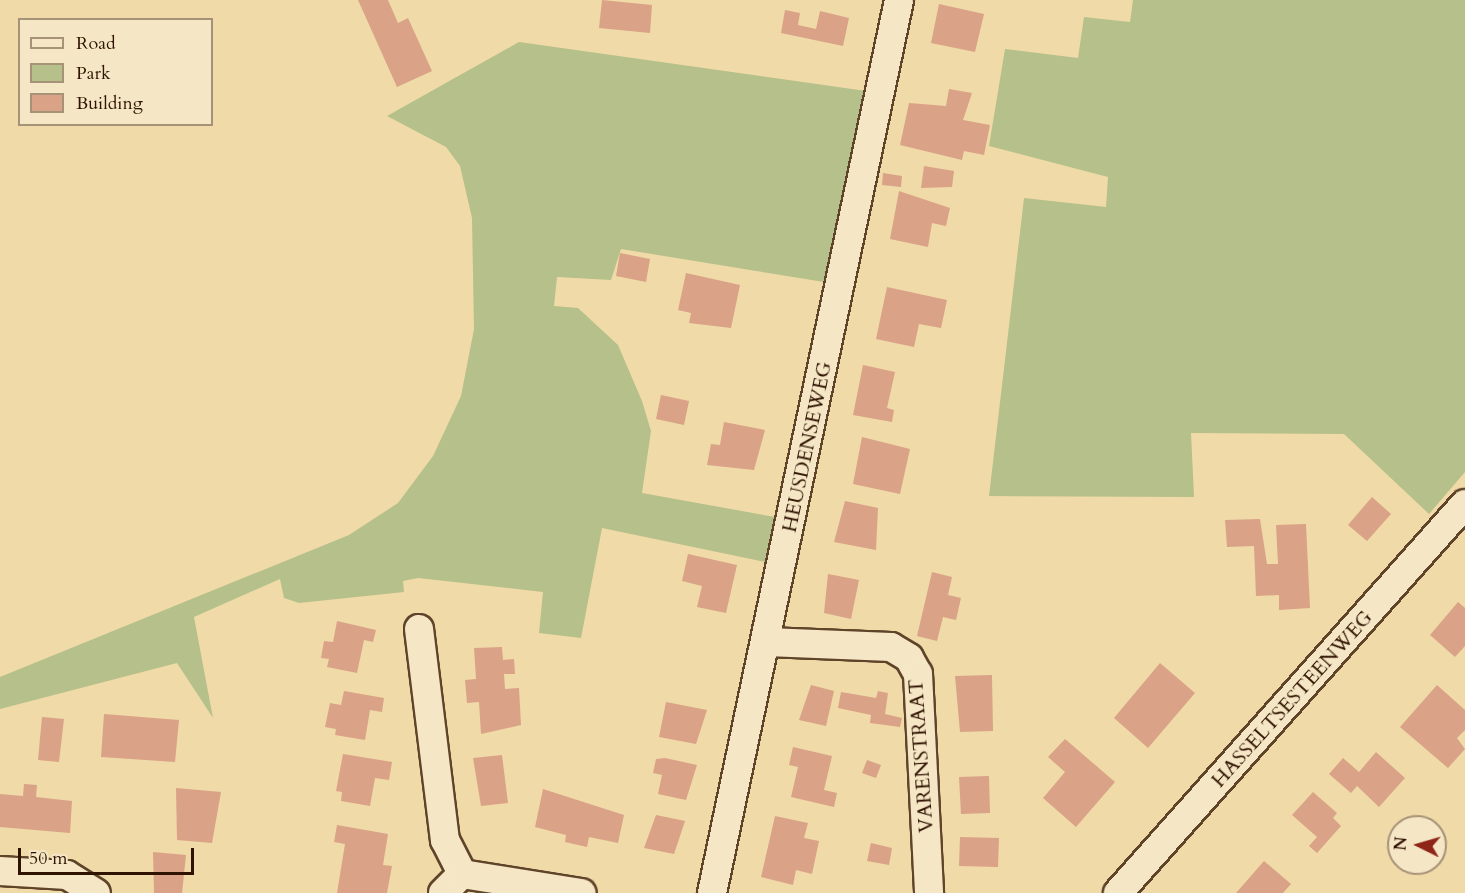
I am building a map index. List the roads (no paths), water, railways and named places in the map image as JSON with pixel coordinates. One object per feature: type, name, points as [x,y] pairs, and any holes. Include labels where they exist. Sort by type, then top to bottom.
[{"type":"street","name":"HEUSDENSEWEG","points":[[712,893],[767,642],[899,0]]},
{"type":"street","name":"HASSELTSESTEENWEG","points":[[1118,893],[1465,504]]},
{"type":"street","points":[[419,629],[452,884],[580,893]]},
{"type":"street","name":"VARENSTRAAT","points":[[767,642],[891,647],[909,658],[918,674],[929,893]]},
{"type":"street","points":[[0,871],[67,875],[96,893]]}]
